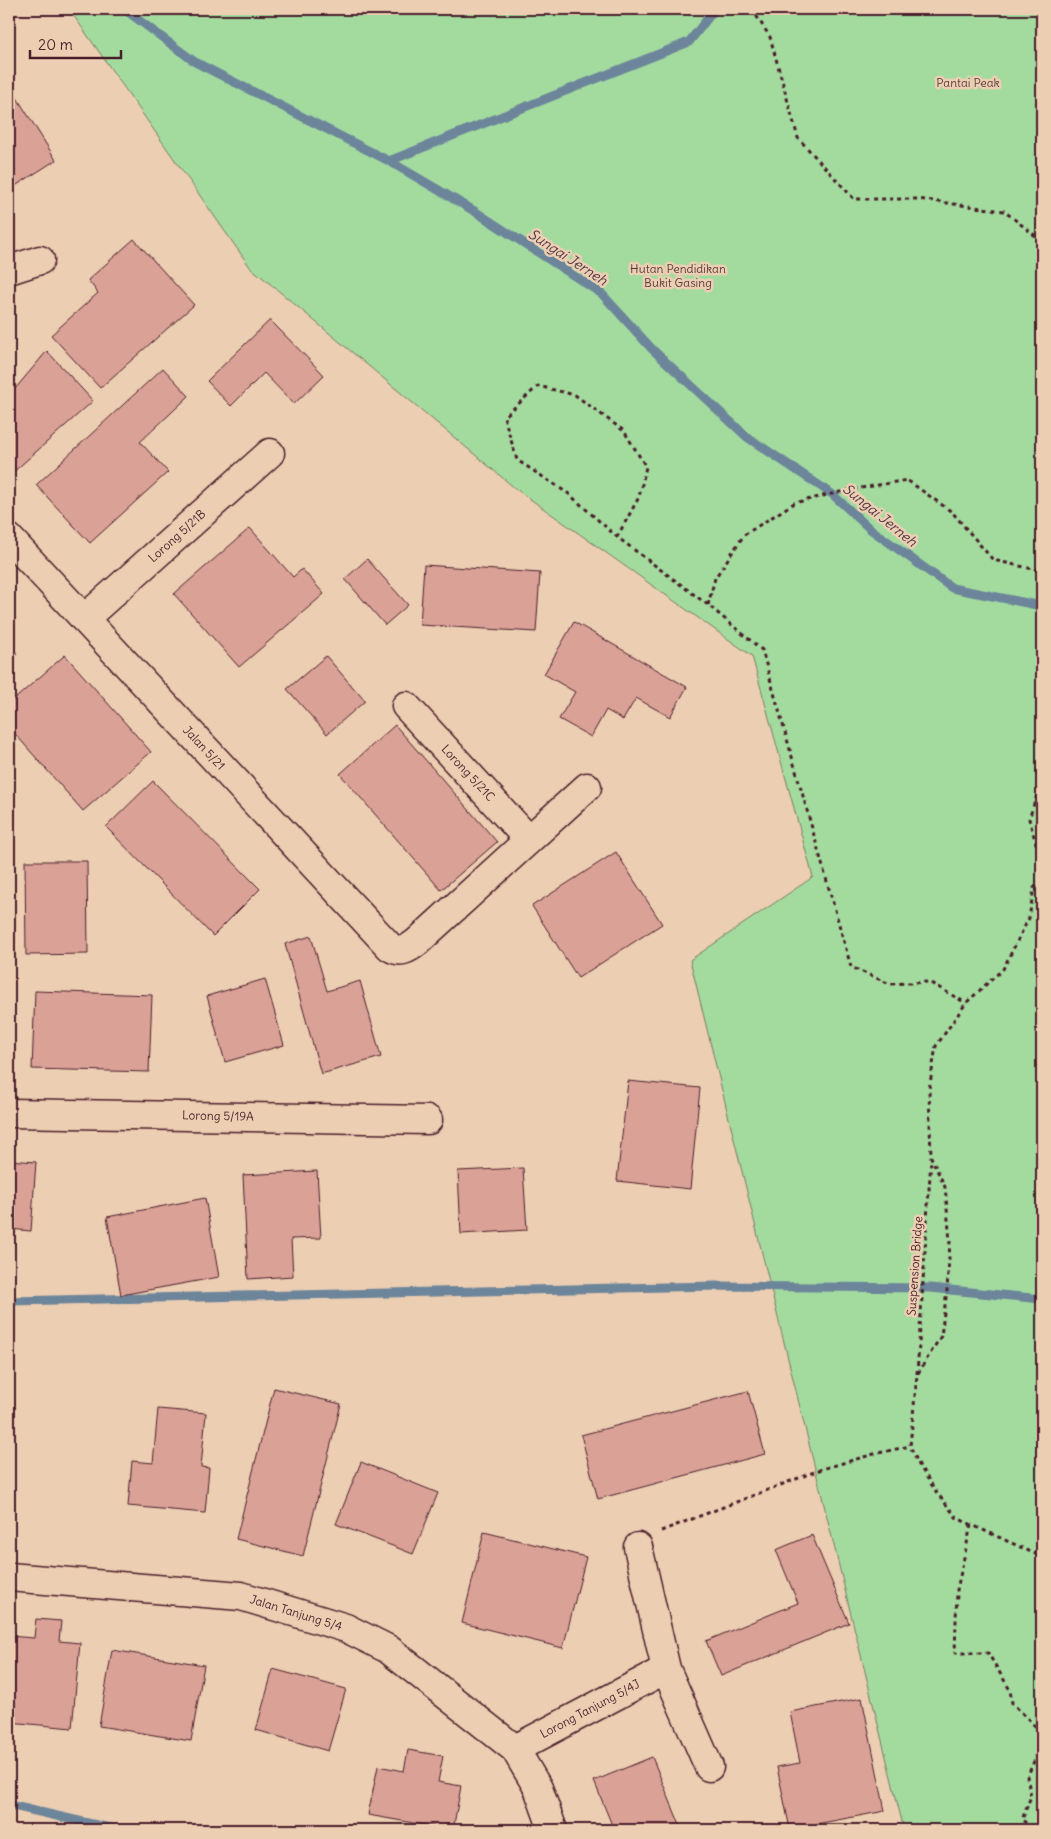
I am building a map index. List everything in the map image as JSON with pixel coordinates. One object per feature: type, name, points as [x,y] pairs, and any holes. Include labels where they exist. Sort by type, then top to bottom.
[{"type":"street","points":[[9,270],[40,260]]},
{"type":"street","name":"Lorong 5/21B","points":[[84,619],[270,453]]},
{"type":"street","name":"Jalan 5/21","points":[[9,538],[390,947],[396,951],[403,951],[417,942],[529,840]]},
{"type":"street","name":"Lorong 5/21C","points":[[406,706],[529,840]]},
{"type":"street","points":[[529,840],[587,787]]},
{"type":"street","name":"Lorong 5/19A","points":[[9,1113],[428,1120]]},
{"type":"street","points":[[638,1547],[666,1669],[710,1767]]},
{"type":"street","name":"Jalan Tanjung 5/4","points":[[9,1577],[241,1596],[346,1628],[388,1649],[515,1749],[538,1788],[553,1830]]},
{"type":"street","name":"Lorong Tanjung 5/4J","points":[[515,1749],[666,1669]]},
{"type":"path","points":[[752,9],[770,37],[798,138],[854,199],[918,199],[1004,211],[1042,241]]},
{"type":"path","points":[[617,537],[640,497],[646,466],[624,431],[574,395],[538,386],[504,417],[517,460],[569,494],[617,537],[708,605],[762,650],[850,967],[890,984],[929,982],[966,1003]]},
{"type":"path","points":[[708,605],[716,578],[744,535],[794,503],[844,491],[907,480],[952,512],[993,560],[1042,571]]},
{"type":"path","points":[[1042,780],[1029,819],[1042,864]]},
{"type":"path","name":"Suspension Bridge","points":[[910,1446],[917,1375],[931,1157],[929,1090],[936,1046],[966,1003],[1003,969],[1029,918],[1034,888],[1042,880]]},
{"type":"path","points":[[917,1375],[941,1336],[950,1251],[945,1187],[931,1157]]},
{"type":"path","points":[[638,1547],[664,1528],[822,1469],[910,1446],[919,1465],[937,1493],[957,1518],[1042,1557]]},
{"type":"path","points":[[971,1525],[957,1590],[955,1653],[988,1653],[1010,1690],[1012,1703],[1036,1727],[1040,1748],[1027,1777],[1031,1796],[1022,1820],[1036,1830]]},
{"type":"green space","name":"Hutan Pendidikan Bukit Gasing","points":[[69,9],[1042,9],[1042,1830],[904,1830],[690,960],[813,877],[752,656],[516,489],[250,267]]},
{"type":"building","points":[[9,85],[56,160],[9,190]]},
{"type":"building","points":[[134,239],[194,305],[100,388],[51,335],[98,293],[88,280]]},
{"type":"building","points":[[270,320],[324,375],[294,404],[264,373],[231,406],[207,381]]},
{"type":"building","points":[[47,351],[93,401],[10,475],[9,396]]},
{"type":"building","points":[[163,368],[189,396],[140,442],[168,472],[90,543],[36,485]]},
{"type":"building","points":[[250,528],[293,577],[302,569],[324,594],[239,667],[174,594]]},
{"type":"building","points":[[367,559],[408,605],[385,625],[345,579]]},
{"type":"building","points":[[424,565],[540,573],[536,632],[420,625]]},
{"type":"building","points":[[574,622],[687,687],[670,717],[636,698],[623,720],[606,710],[591,737],[559,719],[575,692],[544,674]]},
{"type":"building","points":[[9,644],[17,653],[9,660]]},
{"type":"building","points":[[65,655],[151,752],[83,811],[9,727],[9,704]]},
{"type":"building","points":[[326,656],[365,701],[327,734],[287,689]]},
{"type":"building","points":[[395,725],[497,842],[441,890],[340,774]]},
{"type":"building","points":[[153,781],[260,889],[213,936],[106,827]]},
{"type":"building","points":[[616,852],[662,924],[578,978],[532,906]]},
{"type":"building","points":[[25,861],[87,861],[88,954],[26,955]]},
{"type":"building","points":[[311,936],[327,991],[360,981],[381,1057],[321,1074],[285,944]]},
{"type":"building","points":[[265,979],[284,1045],[225,1062],[207,996]]},
{"type":"building","points":[[35,991],[152,995],[149,1072],[32,1069]]},
{"type":"building","points":[[628,1081],[700,1088],[690,1189],[617,1181]]},
{"type":"building","points":[[9,1160],[36,1162],[31,1231],[9,1229]]},
{"type":"building","points":[[523,1168],[527,1230],[461,1234],[458,1171]]},
{"type":"building","points":[[317,1171],[321,1238],[291,1239],[293,1276],[248,1279],[243,1175]]},
{"type":"building","points":[[205,1198],[219,1277],[121,1295],[107,1217]]},
{"type":"building","points":[[274,1388],[341,1404],[303,1556],[236,1539]]},
{"type":"building","points":[[748,1391],[765,1454],[598,1499],[581,1435]]},
{"type":"building","points":[[158,1409],[206,1413],[201,1467],[209,1468],[205,1513],[128,1506],[132,1461],[153,1463]]},
{"type":"building","points":[[361,1462],[438,1493],[413,1554],[336,1524]]},
{"type":"building","points":[[484,1532],[586,1557],[563,1648],[462,1623]]},
{"type":"building","points":[[812,1535],[849,1623],[721,1676],[706,1641],[798,1603],[776,1550]]},
{"type":"building","points":[[36,1619],[61,1621],[59,1641],[80,1643],[72,1728],[9,1722],[9,1636],[34,1638]]},
{"type":"building","points":[[112,1650],[204,1665],[191,1741],[99,1726]]},
{"type":"building","points":[[273,1669],[346,1689],[328,1751],[256,1730]]},
{"type":"building","points":[[862,1698],[885,1811],[790,1829],[777,1767],[800,1763],[790,1712]]},
{"type":"building","points":[[408,1750],[443,1756],[438,1782],[461,1786],[453,1830],[368,1815],[378,1766],[404,1771]]},
{"type":"building","points":[[652,1757],[682,1830],[614,1830],[594,1781]]},
{"type":"waterway","name":"Sungai Jerneh","points":[[124,9],[195,62],[389,161],[476,212],[602,294],[652,349],[747,437],[832,494],[869,528],[952,588],[1042,606]]},
{"type":"waterway","points":[[389,161],[689,42],[715,9]]},
{"type":"waterway","points":[[9,1301],[715,1286],[930,1288],[1042,1299]]},
{"type":"waterway","points":[[9,1805],[118,1830]]},
{"type":"park label","name":"Pantai Peak","points":[[968,83]]}]
